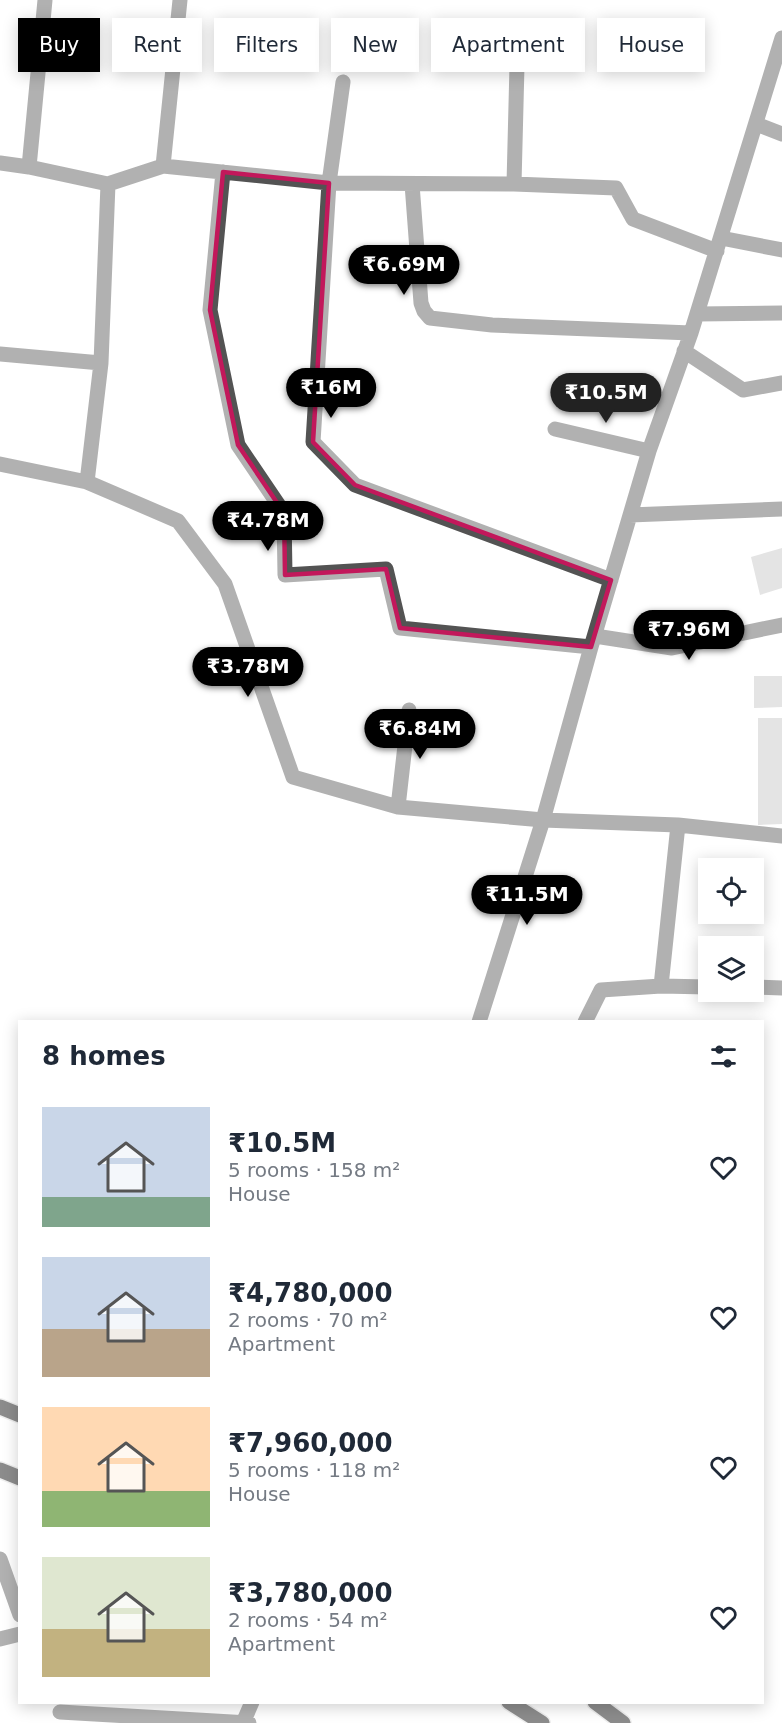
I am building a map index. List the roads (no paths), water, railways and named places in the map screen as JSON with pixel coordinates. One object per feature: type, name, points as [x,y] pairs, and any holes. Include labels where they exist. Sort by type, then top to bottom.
[{"type":"main road","points":[[0,1407],[18,1414]]},
{"type":"main road","points":[[0,1470],[18,1477]]},
{"type":"main road","points":[[512,1704],[542,1723]]},
{"type":"main road","points":[[598,1704],[623,1723]]},
{"type":"street","points":[[29,167],[45,0]]},
{"type":"street","points":[[164,166],[180,0]]},
{"type":"street","points":[[480,1020],[543,820],[649,451],[691,333],[782,38]]},
{"type":"street","points":[[514,184],[517,72]]},
{"type":"street","points":[[343,82],[329,183],[313,442],[355,485],[611,580]]},
{"type":"street","points":[[756,124],[782,134]]},
{"type":"street","points":[[0,163],[108,184],[164,166],[329,183],[514,184],[616,188],[633,219],[719,244],[782,250]]},
{"type":"street","points":[[223,172],[210,310],[238,445],[284,513],[285,576],[386,568],[400,628],[672,648],[782,625]]},
{"type":"street","points":[[87,482],[101,363],[108,184]]},
{"type":"street","points":[[412,184],[421,303],[430,318],[492,325],[691,333]]},
{"type":"street","points":[[697,314],[782,314]]},
{"type":"street","points":[[684,351],[743,390],[782,383]]},
{"type":"street","points":[[0,354],[101,363]]},
{"type":"street","points":[[555,429],[649,451]]},
{"type":"street","points":[[0,464],[87,482],[178,521],[225,584],[293,777],[398,807],[543,820],[678,825],[782,836]]},
{"type":"street","points":[[630,515],[782,509]]},
{"type":"street","points":[[398,807],[409,710]]},
{"type":"street","points":[[661,986],[678,825]]},
{"type":"street","points":[[586,1020],[601,990],[661,986],[698,987]]},
{"type":"street","points":[[764,987],[782,988]]},
{"type":"street","points":[[0,1559],[18,1609]]},
{"type":"street","points":[[0,1639],[18,1634]]},
{"type":"street","points":[[244,1723],[251,1704]]},
{"type":"street","points":[[60,1712],[249,1723]]}]
